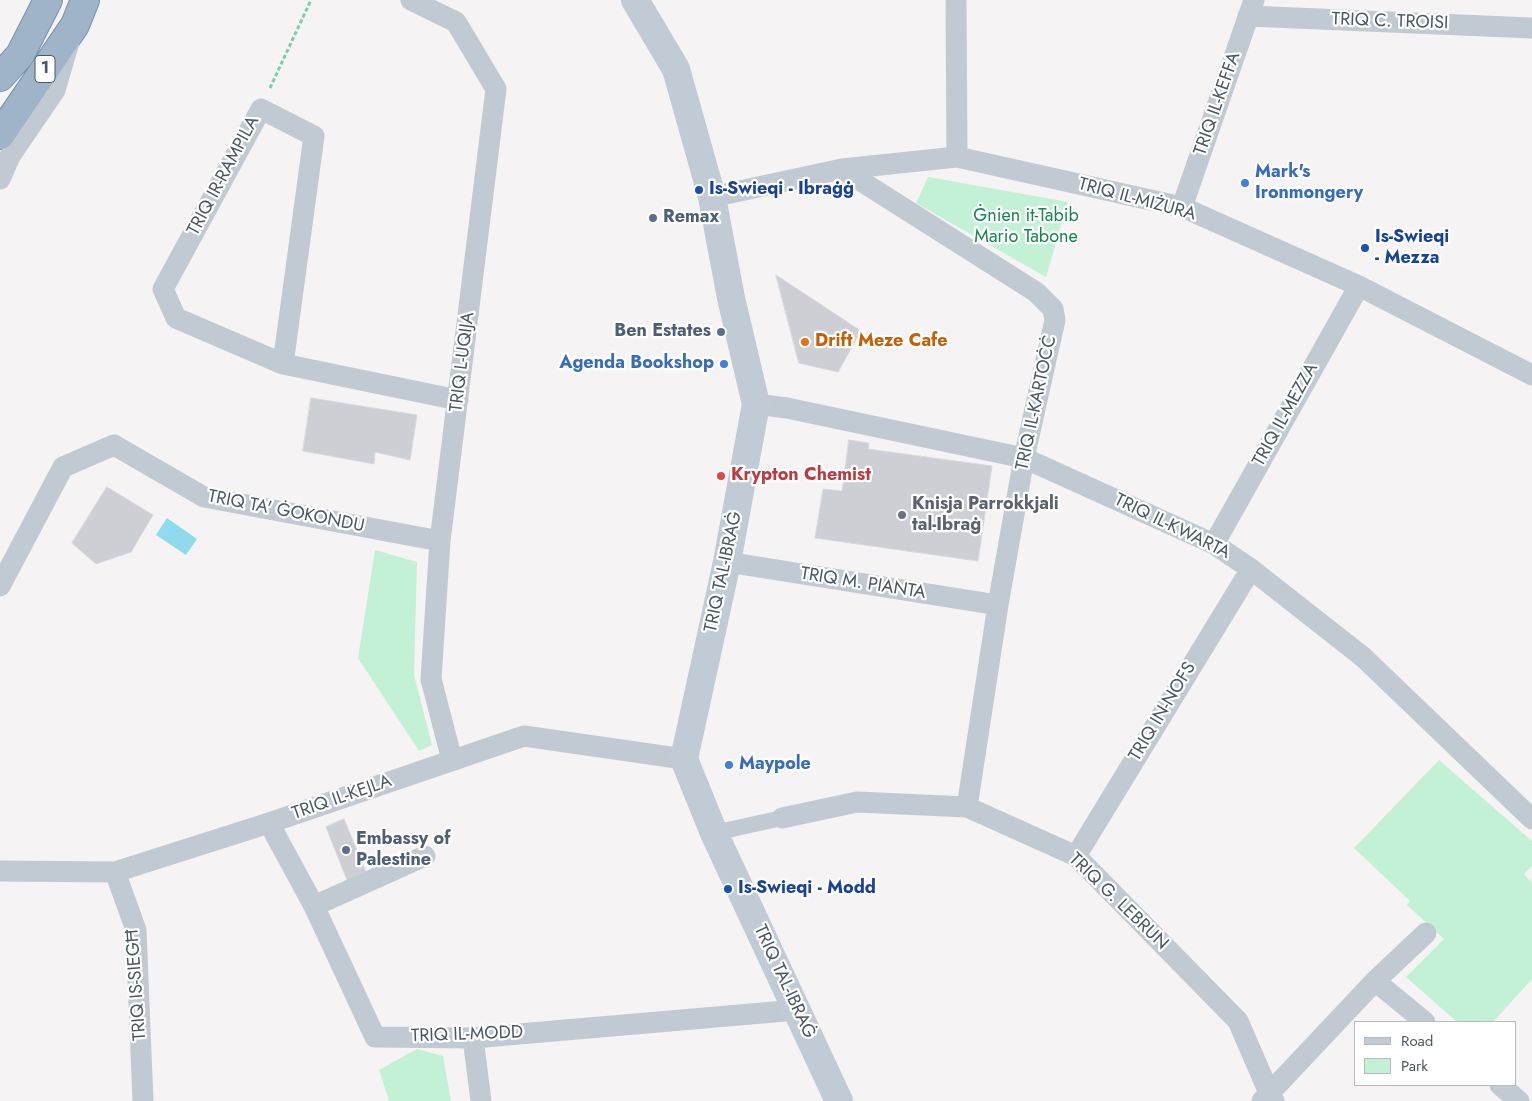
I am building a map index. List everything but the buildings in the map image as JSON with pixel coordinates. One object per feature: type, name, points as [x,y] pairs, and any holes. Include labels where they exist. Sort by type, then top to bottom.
[{"type":"highway","name":"1","points":[[0,77],[20,56],[48,0]]},
{"type":"highway","name":"1","points":[[0,135],[75,25],[85,0]]},
{"type":"main road","name":"TRIQ TAL-IBRAĠ","points":[[635,0],[676,69],[712,197],[731,298],[756,404],[727,562],[684,759],[714,833],[839,1101]]},
{"type":"street","name":"TRIQ L-UQIJA","points":[[411,0],[456,22],[496,89],[440,541],[431,679],[452,760]]},
{"type":"street","points":[[956,0],[957,157]]},
{"type":"street","name":"TRIQ C. TROISI","points":[[1251,8],[1532,28]]},
{"type":"street","name":"TRIQ IL-KEFFA","points":[[1182,207],[1251,8]]},
{"type":"street","points":[[0,179],[10,156],[55,90],[75,25]]},
{"type":"street","name":"TRIQ IR-RAMPILA","points":[[282,364],[314,136],[261,109],[163,290],[176,318],[282,364],[458,400]]},
{"type":"street","name":"TRIQ IL-MIŻURA","points":[[712,197],[842,169],[957,157],[1182,207],[1359,286],[1532,375]]},
{"type":"street","name":"TRIQ IL-KARTOĊĊ","points":[[842,169],[1036,292],[1053,309],[1055,320],[1024,458],[998,605],[967,807]]},
{"type":"street","name":"TRIQ IL-MEZZA","points":[[1214,544],[1359,286]]},
{"type":"street","name":"TRIQ IL-KWARTA","points":[[756,404],[787,408],[1024,458],[1214,544],[1251,568],[1363,656],[1532,819]]},
{"type":"street","name":"TRIQ TA' ĠOKONDU","points":[[0,586],[63,467],[114,445],[204,497],[440,541]]},
{"type":"street","name":"TRIQ M. PIANTA","points":[[727,562],[998,605]]},
{"type":"street","name":"TRIQ IN-NOFS","points":[[1076,856],[1251,568]]},
{"type":"street","name":"TRIQ IL-KEJLA","points":[[0,871],[115,872],[269,823],[524,736],[684,759]]},
{"type":"street","name":"TRIQ G. LEBRUN","points":[[714,833],[857,802],[967,807],[1076,856],[1238,1021],[1269,1099]]},
{"type":"street","name":"TRIQ IL-MODD","points":[[269,823],[314,906],[375,1037],[473,1038],[797,1010]]},
{"type":"street","points":[[314,906],[425,856]]},
{"type":"street","name":"TRIQ IS-SIEGĦ","points":[[115,872],[136,930],[143,1101]]},
{"type":"street","points":[[1269,1099],[1375,981],[1426,933]]},
{"type":"street","points":[[1375,981],[1424,1021]]},
{"type":"street","points":[[473,1038],[481,1101]]},
{"type":"street","points":[[1501,1086],[1519,1101]]},
{"type":"path","points":[[261,109],[311,0]]},
{"type":"green space","name":"Ġnien it-Tabib Mario Tabone","points":[[928,177],[1068,202],[1046,277],[916,203]]},
{"type":"green space","points":[[375,550],[417,562],[414,675],[432,745],[419,751],[358,658]]},
{"type":"green space","points":[[1439,760],[1532,841],[1532,866],[1524,874],[1532,883],[1532,979],[1494,1021],[1456,1021],[1406,977],[1444,939],[1407,905],[1410,901],[1354,848]]},
{"type":"green space","points":[[417,1049],[443,1056],[451,1101],[389,1101],[379,1070]]},
{"type":"water","points":[[167,518],[197,539],[186,555],[156,535]]},
{"type":"place","name":"Mark's Ironmongery","points":[[1245,183]]},
{"type":"place","name":"Is-Swieqi - Ibraġġ","points":[[699,190]]},
{"type":"place","name":"Remax","points":[[653,218]]},
{"type":"place","name":"Is-Swieqi - Mezza","points":[[1365,248]]},
{"type":"place","name":"Ben Estates","points":[[721,332]]},
{"type":"place","name":"Drift Meze Cafe","points":[[805,342]]},
{"type":"place","name":"Agenda Bookshop","points":[[724,364]]},
{"type":"place","name":"Krypton Chemist","points":[[721,476]]},
{"type":"place","name":"Knisja Parrokkjali tal-Ibraġ","points":[[902,515]]},
{"type":"place","name":"Maypole","points":[[729,765]]},
{"type":"place","name":"Embassy of Palestine","points":[[346,850]]},
{"type":"place","name":"Is-Swieqi - Modd","points":[[728,889]]}]
